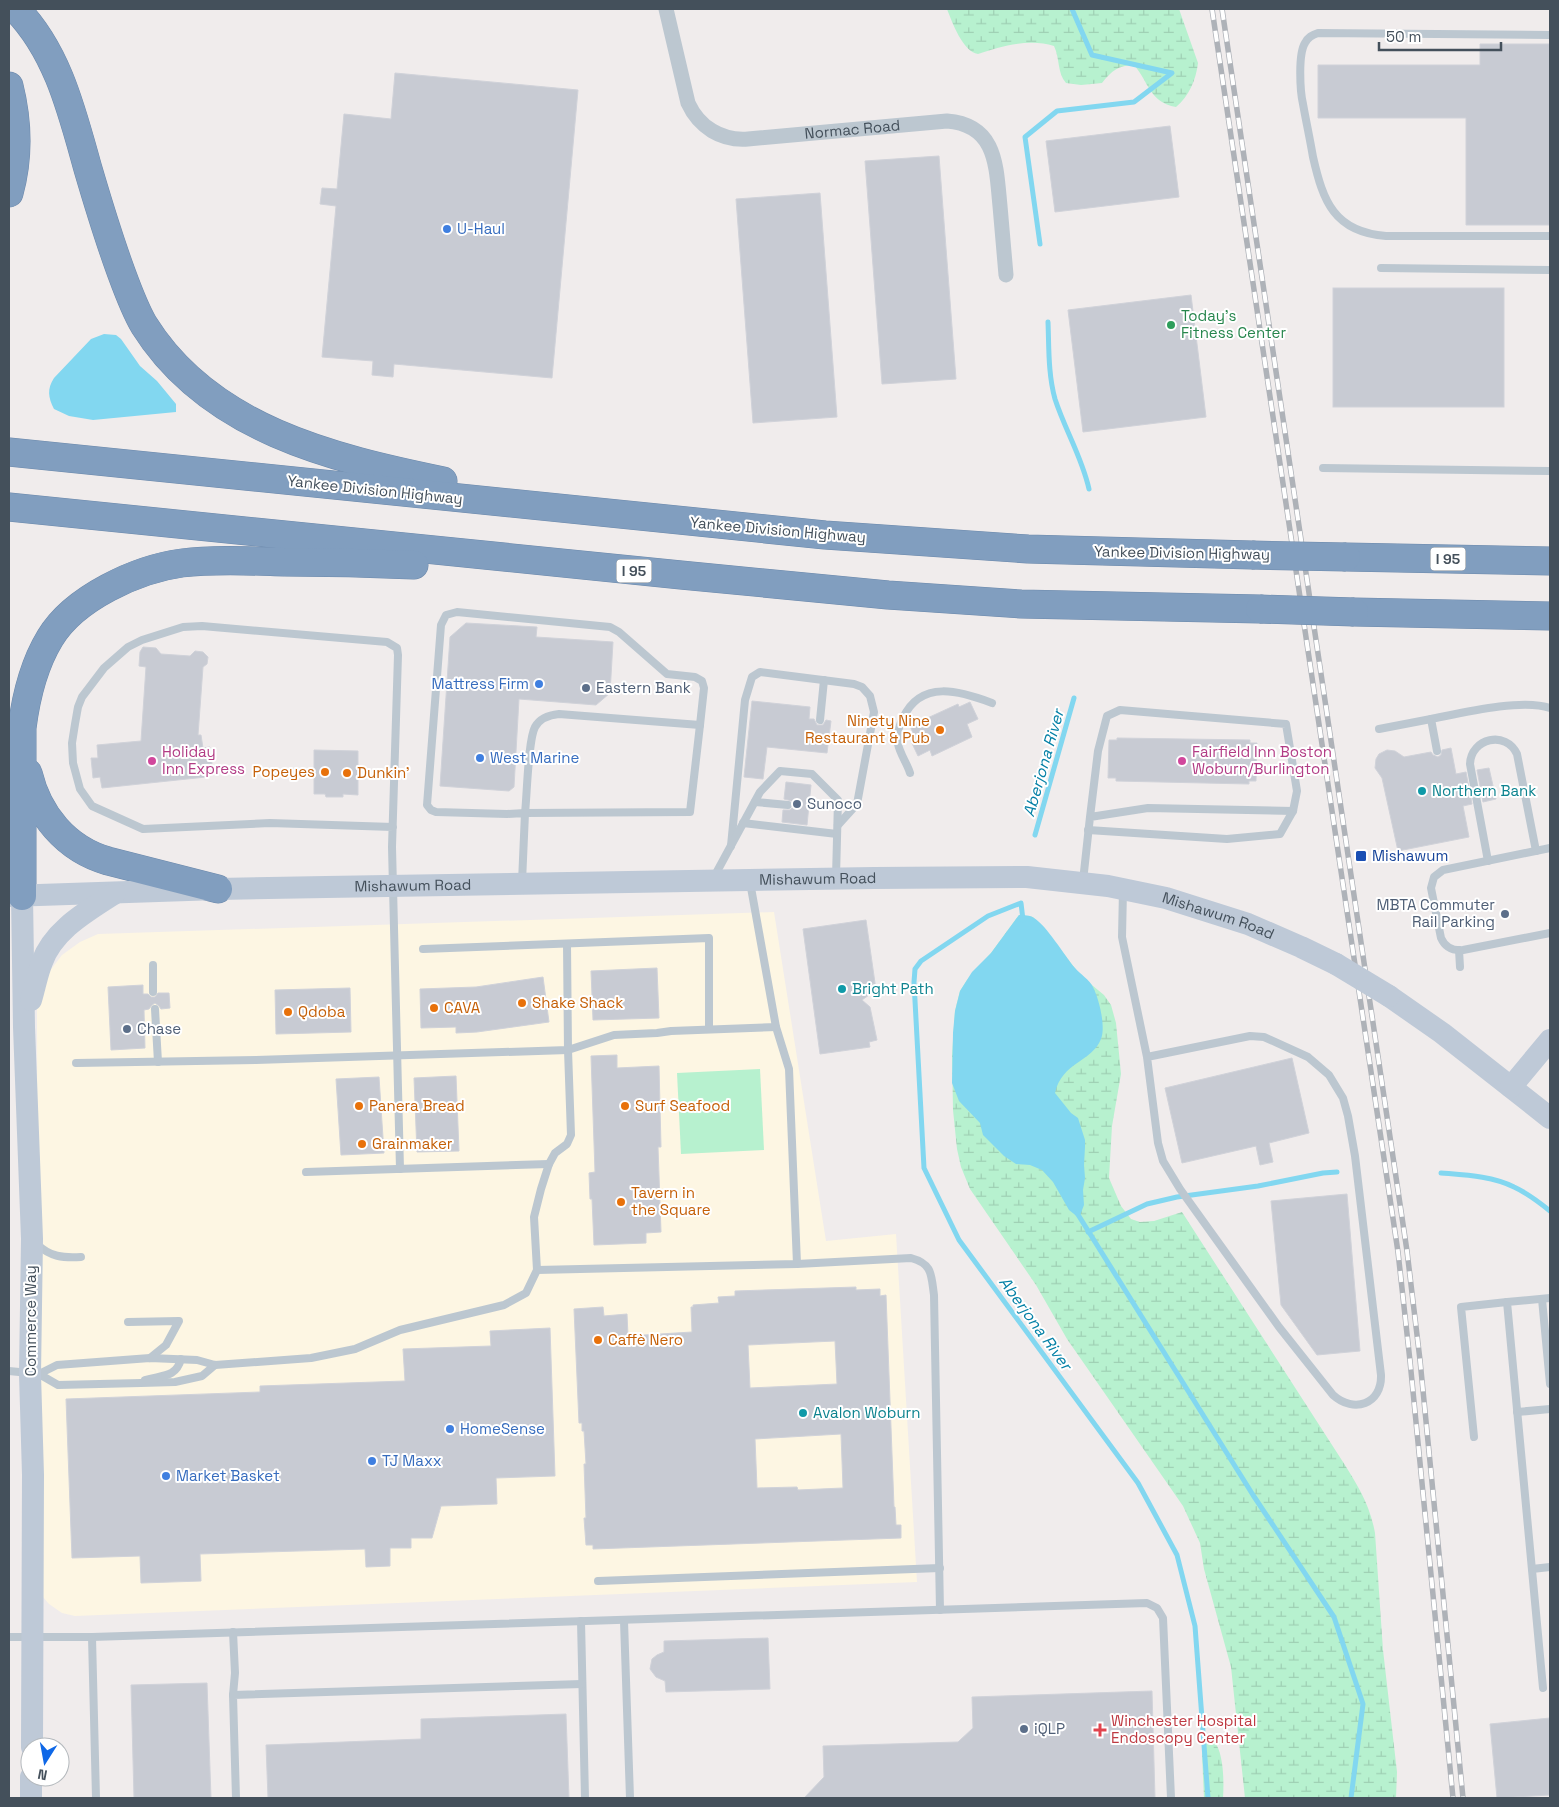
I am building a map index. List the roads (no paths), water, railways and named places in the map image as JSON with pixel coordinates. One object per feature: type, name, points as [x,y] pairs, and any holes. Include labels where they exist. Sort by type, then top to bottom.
[{"type":"highway","points":[[16,9],[38,36],[57,70],[73,116],[110,241],[130,296],[144,324],[162,352],[207,394],[262,427],[320,452],[371,466],[589,512]]},
{"type":"highway","points":[[9,86],[15,115],[16,135],[15,164],[9,193]]},
{"type":"highway","name":"Yankee Division Highway","points":[[9,452],[589,512],[963,546],[1056,550],[1550,561]]},
{"type":"highway","name":"I 95","points":[[9,507],[681,576],[888,595],[1021,604],[1550,616]]},
{"type":"highway","points":[[15,896],[24,715],[30,682],[50,636],[68,616],[92,597],[121,580],[158,568],[196,562],[269,561],[681,576]]},
{"type":"highway","points":[[22,749],[30,782],[38,803],[54,826],[70,843],[98,858],[137,870],[218,889]]},
{"type":"main road","name":"Mishawum Road","points":[[15,896],[218,889],[712,880],[1026,877],[1123,888],[1166,898],[1226,916],[1294,944],[1336,964],[1389,996],[1435,1028],[1550,1118]]},
{"type":"main road","points":[[24,1027],[41,962],[48,948],[71,923],[115,893]]},
{"type":"main road","name":"Commerce Way","points":[[15,896],[24,1027],[32,1239],[26,1373],[33,1475],[32,1737]]},
{"type":"main road","points":[[1511,1087],[1550,1040]]},
{"type":"street","name":"Normac Road","points":[[666,9],[688,103],[696,117],[703,124],[721,136],[742,140],[947,121],[962,124],[979,133],[988,144],[996,162],[1006,275]]},
{"type":"lane","points":[[1550,35],[1318,34],[1308,38],[1302,48],[1301,92],[1322,192],[1334,212],[1352,227],[1368,233],[1386,236],[1550,236]]},
{"type":"lane","points":[[1381,268],[1550,270]]},
{"type":"lane","points":[[1323,468],[1550,471]]},
{"type":"lane","points":[[457,612],[613,628],[667,674],[695,677],[702,681],[704,688],[700,725],[690,812],[507,814],[436,812],[427,806],[441,625],[444,617],[449,614],[457,612]]},
{"type":"lane","points":[[393,827],[270,823],[144,828],[92,806],[80,789],[73,763],[72,743],[78,707],[82,697],[100,674],[128,647],[142,640],[183,627],[198,625],[389,642],[396,648],[398,654],[393,827],[400,1169]]},
{"type":"lane","points":[[731,846],[744,703],[752,677],[760,672],[854,684],[862,687],[870,696],[874,708],[857,804],[837,829]]},
{"type":"lane","points":[[820,720],[824,680]]},
{"type":"lane","points":[[910,773],[900,751],[897,736],[906,712],[915,700],[929,693],[956,692],[968,694],[992,703]]},
{"type":"lane","points":[[1380,729],[1506,706],[1550,708]]},
{"type":"lane","points":[[1083,883],[1088,830],[1098,751],[1107,716],[1120,710],[1286,724],[1297,791],[1293,811],[1280,834],[1227,839],[1088,830]]},
{"type":"lane","points":[[522,884],[525,813],[533,732],[538,724],[545,718],[558,714],[700,725]]},
{"type":"lane","points":[[1430,719],[1437,751]]},
{"type":"lane","points":[[1488,860],[1470,762],[1476,748],[1483,742],[1491,740],[1507,743],[1517,754],[1536,851]]},
{"type":"lane","points":[[712,880],[760,792],[780,771],[812,774],[838,800],[836,879]]},
{"type":"lane","points":[[755,802],[788,805]]},
{"type":"lane","points":[[1090,817],[1148,808],[1293,811]]},
{"type":"lane","points":[[743,823],[837,829]]},
{"type":"lane","points":[[1550,848],[1443,870],[1433,880],[1431,892],[1441,938],[1448,947],[1459,950],[1550,932]]},
{"type":"lane","points":[[749,880],[776,1027],[789,1069],[797,1264]]},
{"type":"lane","points":[[1123,888],[1122,936],[1147,1057],[1159,1150],[1163,1162],[1191,1205],[1279,1327],[1333,1395],[1342,1402],[1354,1405],[1365,1403],[1374,1396],[1380,1386],[1381,1375],[1355,1156],[1346,1107],[1335,1082],[1317,1062],[1260,1036],[1250,1036],[1147,1057]]},
{"type":"lane","points":[[423,949],[709,938],[709,1029]]},
{"type":"lane","points":[[26,1373],[57,1365],[150,1358],[197,1360],[215,1365],[311,1358],[355,1349],[400,1330],[504,1305],[526,1293],[537,1270],[534,1217],[541,1188],[549,1164],[555,1153],[567,1144],[570,1134],[567,944]]},
{"type":"lane","points":[[1459,950],[1460,967]]},
{"type":"lane","points":[[153,965],[153,992]]},
{"type":"lane","points":[[154,1009],[158,1062]]},
{"type":"lane","points":[[76,1063],[568,1050],[614,1035],[776,1027]]},
{"type":"lane","points":[[306,1172],[549,1164]]},
{"type":"lane","points":[[32,1239],[44,1251],[61,1258],[81,1257]]},
{"type":"lane","points":[[537,1270],[797,1264],[911,1258],[923,1262],[930,1272],[934,1294],[940,1610]]},
{"type":"lane","points":[[1474,1437],[1461,1307],[1546,1298],[1550,1384]]},
{"type":"lane","points":[[1507,1302],[1543,1688]]},
{"type":"lane","points":[[128,1322],[179,1321],[166,1345],[150,1358]]},
{"type":"lane","points":[[134,1383],[174,1372],[178,1369],[181,1359]]},
{"type":"lane","points":[[26,1373],[58,1385],[175,1382],[202,1376],[215,1365]]},
{"type":"lane","points":[[1517,1412],[1550,1409]]},
{"type":"lane","points":[[1532,1569],[1550,1567]]},
{"type":"lane","points":[[598,1581],[940,1568]]},
{"type":"lane","points":[[9,1637],[92,1637],[1151,1604],[1158,1608],[1164,1622],[1171,1798]]},
{"type":"lane","points":[[581,1621],[585,1798]]},
{"type":"lane","points":[[624,1621],[630,1798]]},
{"type":"lane","points":[[233,1632],[235,1673],[232,1695],[236,1798]]},
{"type":"lane","points":[[92,1637],[96,1798]]},
{"type":"lane","points":[[232,1695],[582,1684]]},
{"type":"water","points":[[104,334],[116,335],[121,339],[140,366],[157,381],[176,404],[176,412],[93,420],[69,416],[54,409],[49,393],[54,378],[91,339]]},
{"type":"water","points":[[1019,915],[1027,915],[1039,922],[1075,968],[1092,984],[1101,1013],[1103,1027],[1101,1039],[1097,1047],[1070,1068],[1059,1083],[1055,1093],[1071,1113],[1078,1118],[1085,1140],[1084,1205],[1079,1218],[1069,1210],[1053,1182],[1042,1170],[1030,1165],[1016,1164],[1004,1156],[983,1135],[980,1123],[959,1101],[952,1083],[953,1033],[955,1011],[960,991],[972,972],[991,953]]},
{"type":"waterway","name":"Aberjona River","points":[[1040,244],[1025,137],[1057,111],[1134,102],[1172,73],[1092,55],[1072,9]]},
{"type":"waterway","name":"Aberjona River","points":[[1048,322],[1050,370],[1055,399],[1082,466],[1089,489]]},
{"type":"waterway","name":"Aberjona River","points":[[1035,835],[1074,698]]},
{"type":"waterway","name":"Aberjona River","points":[[1023,920],[1021,903],[988,916],[921,961],[915,969],[914,982],[924,1168],[959,1240],[1138,1483],[1177,1555],[1195,1626],[1208,1798]]},
{"type":"waterway","points":[[1088,1232],[1147,1204],[1177,1197],[1258,1186],[1337,1172]]},
{"type":"waterway","points":[[1441,1173],[1478,1177],[1506,1183],[1519,1189],[1550,1211]]},
{"type":"waterway","points":[[1077,1213],[1253,1495],[1334,1617],[1363,1704],[1351,1798]]},
{"type":"railway","points":[[1212,9],[1398,1252],[1453,1798]]},
{"type":"railway","points":[[1222,9],[1407,1251],[1420,1360],[1463,1798]]},
{"type":"place","name":"U-Haul","points":[[447,229]]},
{"type":"place","name":"Today's Fitness Center","points":[[1171,325]]},
{"type":"place","name":"Mattress Firm","points":[[539,684]]},
{"type":"place","name":"Eastern Bank","points":[[586,688]]},
{"type":"place","name":"Ninety Nine Restaurant & Pub","points":[[940,730]]},
{"type":"place","name":"West Marine","points":[[480,758]]},
{"type":"place","name":"Holiday Inn Express","points":[[152,761]]},
{"type":"place","name":"Fairfield Inn Boston Woburn/Burlington","points":[[1182,761]]},
{"type":"place","name":"Popeyes","points":[[325,772]]},
{"type":"place","name":"Dunkin'","points":[[347,773]]},
{"type":"place","name":"Northern Bank","points":[[1422,791]]},
{"type":"place","name":"Sunoco","points":[[797,804]]},
{"type":"place","name":"Mishawum","points":[[1361,856]]},
{"type":"place","name":"MBTA Commuter Rail Parking","points":[[1505,914]]},
{"type":"place","name":"Bright Path","points":[[842,989]]},
{"type":"place","name":"Shake Shack","points":[[522,1003]]},
{"type":"place","name":"CAVA","points":[[434,1008]]},
{"type":"place","name":"Qdoba","points":[[288,1012]]},
{"type":"place","name":"Chase","points":[[127,1029]]},
{"type":"place","name":"Panera Bread","points":[[359,1106]]},
{"type":"place","name":"Surf Seafood","points":[[625,1106]]},
{"type":"place","name":"Grainmaker","points":[[362,1144]]},
{"type":"place","name":"Tavern in the Square","points":[[621,1202]]},
{"type":"place","name":"Caffè Nero","points":[[598,1340]]},
{"type":"place","name":"Avalon Woburn","points":[[803,1413]]},
{"type":"place","name":"HomeSense","points":[[450,1429]]},
{"type":"place","name":"TJ Maxx","points":[[372,1461]]},
{"type":"place","name":"Market Basket","points":[[166,1476]]},
{"type":"place","name":"iQLP","points":[[1024,1729]]},
{"type":"place","name":"Winchester Hospital Endoscopy Center","points":[[1100,1730]]}]
